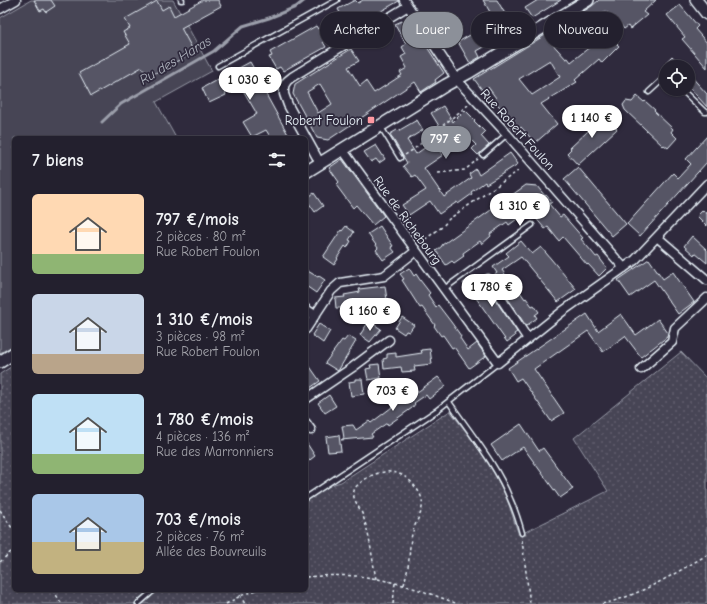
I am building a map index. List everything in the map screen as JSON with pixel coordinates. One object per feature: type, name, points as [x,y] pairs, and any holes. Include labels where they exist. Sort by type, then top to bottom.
[{"type":"street","points":[[0,9],[16,0]]},
{"type":"street","points":[[308,171],[380,125],[588,0]]},
{"type":"street","points":[[696,0],[707,14]]},
{"type":"street","points":[[305,136],[288,105],[284,94],[284,86],[287,81],[406,3]]},
{"type":"street","name":"Rue Robert Foulon","points":[[406,3],[457,80],[507,134],[624,268]]},
{"type":"street","points":[[308,141],[320,163]]},
{"type":"street","name":"Rue de Richebourg","points":[[342,149],[498,363]]},
{"type":"street","points":[[498,363],[563,311],[635,260],[707,184]]},
{"type":"street","points":[[657,237],[707,280]]},
{"type":"street","points":[[308,326],[331,291],[340,283],[384,276],[415,249]]},
{"type":"street","points":[[488,279],[528,339]]},
{"type":"street","points":[[642,369],[672,342],[675,328],[707,298]]},
{"type":"street","points":[[308,311],[315,316]]},
{"type":"street","points":[[308,397],[353,367],[389,340]]},
{"type":"street","points":[[0,362],[12,354]]},
{"type":"lane","points":[[218,66],[337,0]]},
{"type":"lane","points":[[649,92],[659,83]]},
{"type":"lane","points":[[689,96],[707,112]]},
{"type":"lane","points":[[380,125],[400,158]]},
{"type":"lane","points":[[483,155],[507,134]]},
{"type":"lane","points":[[444,289],[532,225]]},
{"type":"lane","points":[[308,497],[449,402],[498,363]]},
{"type":"lane","points":[[449,402],[504,485],[511,500],[522,533]]},
{"type":"lane","points":[[138,604],[152,592]]},
{"type":"path","points":[[400,158],[414,149],[475,99]]},
{"type":"path","points":[[438,173],[465,170],[483,155]]},
{"type":"path","points":[[415,249],[442,227],[449,219],[518,171]]},
{"type":"path","points":[[376,579],[367,529],[360,508],[353,495],[353,491],[359,484],[375,474],[381,472],[391,472],[410,480],[420,493],[422,504],[420,515],[413,530],[408,568],[404,585]]},
{"type":"path","points":[[0,510],[12,528]]},
{"type":"path","points":[[522,533],[530,604]]},
{"type":"path","points":[[0,562],[12,551]]},
{"type":"path","points":[[602,604],[627,596],[650,586],[707,555]]},
{"type":"path","points":[[308,577],[338,575],[376,579],[404,585],[458,604]]},
{"type":"path","points":[[393,604],[395,583]]},
{"type":"path","points":[[54,592],[62,604]]},
{"type":"path","points":[[238,592],[245,604]]},
{"type":"path","points":[[226,604],[240,596],[251,592]]},
{"type":"shaded area","points":[[31,0],[173,0],[212,71],[156,102],[175,136],[12,136],[12,346],[0,353],[0,18]]},
{"type":"shaded area","points":[[681,352],[707,379],[707,392],[705,394],[707,396],[707,604],[0,604],[0,374],[12,366],[12,592],[308,592],[308,498],[331,485],[341,482],[450,411],[488,463],[506,497],[519,535],[608,491],[574,438]]},
{"type":"building","points":[[34,0],[51,0],[55,6],[46,12],[44,9],[40,11]]},
{"type":"building","points":[[203,0],[218,0],[221,6],[181,28],[194,52],[148,77],[142,67],[91,96],[79,73],[130,44],[123,32],[130,28],[125,19],[157,1],[162,10],[169,6],[174,16]]},
{"type":"building","points":[[355,0],[358,3],[363,0],[399,0],[379,12],[340,12],[338,9]]},
{"type":"building","points":[[483,0],[497,0],[504,12],[490,12]]},
{"type":"building","points":[[538,0],[561,0],[536,16],[536,12],[528,12],[525,8]]},
{"type":"building","points":[[599,0],[656,0],[643,12],[647,15],[630,29],[628,26],[624,29],[623,28],[623,12],[582,12]]},
{"type":"building","points":[[680,5],[698,26],[695,29],[707,43],[707,68],[682,39],[685,37],[667,15]]},
{"type":"building","points":[[402,21],[402,37],[395,24]]},
{"type":"building","points":[[316,26],[318,29],[320,28],[320,48],[324,48],[283,71],[280,67],[276,69],[269,57],[272,56],[270,52]]},
{"type":"building","points":[[471,34],[471,48],[482,48],[477,51],[480,57],[470,63],[461,48],[463,48],[463,39]]},
{"type":"building","points":[[544,36],[544,48],[556,48],[566,59],[568,58],[571,62],[588,48],[617,48],[602,63],[599,59],[575,80],[577,82],[541,104],[557,124],[535,143],[521,127],[517,131],[514,128],[513,129],[507,122],[510,119],[494,100],[496,98],[488,87],[483,91],[474,79],[524,48],[536,48],[536,41]],"holes":[[[550,60],[560,77],[532,95],[519,79]]]},
{"type":"building","points":[[403,48],[428,48],[444,73],[435,80],[436,82],[421,92],[415,82],[328,140],[317,138],[293,94],[295,84],[351,49],[359,61],[348,67],[360,86],[366,81],[374,93],[402,75],[400,72],[407,68],[401,57],[406,54]],"holes":[[[320,84],[332,104],[318,113],[307,92]]]},
{"type":"building","points":[[672,56],[676,60],[668,60]]},
{"type":"building","points":[[250,62],[289,136],[270,136],[266,130],[251,136],[243,122],[257,114],[240,85],[225,93],[226,95],[209,103],[202,88]]},
{"type":"building","points":[[695,81],[707,94],[707,107],[695,94]]},
{"type":"building","points":[[637,96],[655,110],[654,111],[673,129],[671,132],[677,138],[668,148],[664,145],[663,146],[625,110],[623,105],[626,101],[632,102]]},
{"type":"building","points":[[443,106],[453,122],[465,110],[485,132],[481,136],[489,145],[478,155],[472,149],[476,145],[467,136],[441,152],[443,155],[424,168],[444,197],[471,178],[469,174],[476,169],[479,175],[510,153],[518,164],[486,184],[485,182],[458,204],[457,202],[439,214],[430,201],[409,215],[402,205],[426,190],[415,175],[412,177],[403,166],[407,163],[390,134],[417,120],[423,130],[407,140],[416,154],[444,134],[431,113]]},
{"type":"building","points":[[610,114],[614,118],[612,123],[617,129],[578,165],[567,153],[571,149],[570,148],[605,115]]},
{"type":"building","points":[[707,136],[707,162],[640,236],[627,224],[673,173],[678,178],[691,164],[686,159]]},
{"type":"building","points":[[376,145],[385,159],[379,163],[376,159],[371,162],[364,152]]},
{"type":"building","points":[[342,159],[384,216],[373,225],[356,205],[353,208],[336,185],[339,182],[329,168]]},
{"type":"building","points":[[578,167],[626,224],[612,236],[564,179]]},
{"type":"building","points":[[526,185],[537,186],[552,202],[549,204],[560,217],[563,215],[583,238],[581,239],[596,257],[598,256],[607,268],[599,276],[588,264],[587,265],[563,237],[559,241],[548,227],[545,229],[529,210],[509,225],[507,222],[490,234],[491,236],[482,244],[480,241],[463,253],[464,256],[454,263],[452,261],[446,265],[436,251],[442,245]]},
{"type":"building","points":[[314,193],[323,206],[315,212],[308,202],[308,198]]},
{"type":"building","points":[[703,210],[707,214],[707,226],[697,216]]},
{"type":"building","points":[[346,226],[354,232],[349,240],[351,241],[347,248],[345,246],[334,265],[323,257],[341,230],[342,231]]},
{"type":"building","points":[[380,226],[393,246],[391,247],[395,252],[383,260],[376,250],[378,248],[368,234]]},
{"type":"building","points":[[692,236],[707,250],[707,263],[695,253],[694,255],[684,246]]},
{"type":"building","points":[[521,241],[532,254],[541,247],[576,289],[558,302],[521,257],[502,270],[525,299],[526,298],[532,306],[534,305],[539,312],[535,315],[537,318],[526,326],[493,276],[497,273],[493,267],[509,256],[506,253]]},
{"type":"building","points":[[649,259],[663,279],[673,272],[694,302],[678,314],[654,280],[630,297],[618,280]]},
{"type":"building","points":[[409,268],[414,276],[416,274],[430,293],[428,295],[436,307],[438,305],[451,322],[461,336],[460,338],[468,350],[477,343],[486,356],[469,368],[454,347],[452,348],[443,335],[441,336],[434,326],[435,325],[422,307],[420,308],[402,280],[404,279],[400,274]]},
{"type":"building","points":[[308,271],[325,280],[316,293],[308,287]]},
{"type":"building","points":[[473,277],[477,283],[480,281],[483,284],[484,283],[517,332],[514,334],[515,336],[507,342],[469,288],[467,289],[463,283]]},
{"type":"building","points":[[385,286],[387,300],[353,304],[353,308],[336,308],[335,298],[345,297],[344,295],[360,292],[359,289]]},
{"type":"building","points":[[587,314],[598,331],[621,314],[636,335],[658,319],[668,333],[667,337],[641,357],[625,336],[603,352],[588,331],[534,369],[564,413],[551,421],[521,378],[516,381],[508,368]]},
{"type":"building","points":[[402,317],[414,325],[409,332],[406,331],[404,334],[395,328]]},
{"type":"building","points":[[369,321],[381,329],[370,342],[360,335]]},
{"type":"building","points":[[319,324],[330,331],[323,343],[312,335]]},
{"type":"building","points":[[348,336],[356,341],[338,371],[325,363],[342,340],[344,341]]},
{"type":"building","points":[[430,349],[432,364],[414,366],[415,371],[402,372],[401,367],[384,369],[383,359],[387,358],[387,354],[396,353],[396,357],[422,353],[421,350]]},
{"type":"building","points":[[308,364],[320,381],[310,388],[308,386]]},
{"type":"building","points":[[379,364],[381,378],[368,380],[366,369],[371,368],[370,365]]},
{"type":"building","points":[[438,377],[446,386],[429,399],[426,395],[414,403],[415,404],[412,408],[388,425],[387,423],[371,434],[373,437],[341,440],[344,438],[342,426],[353,425],[356,430],[369,421],[371,423],[408,395],[409,398]]},
{"type":"building","points":[[355,379],[362,379],[364,394],[351,396],[349,382],[355,381]]},
{"type":"building","points":[[329,395],[336,406],[325,413],[318,403]]},
{"type":"building","points":[[521,424],[539,451],[543,448],[573,489],[560,498],[523,447],[502,461],[491,445]]},
{"type":"building","points":[[339,435],[341,451],[328,452],[326,437]]},
{"type":"building","points":[[308,445],[315,456],[308,461]]},
{"type":"waterway","name":"Ru des Haras","points":[[102,122],[121,104],[214,51],[243,26],[269,18],[296,7],[305,0]]},
{"type":"place","name":"Robert Foulon","points":[[371,120]]}]
